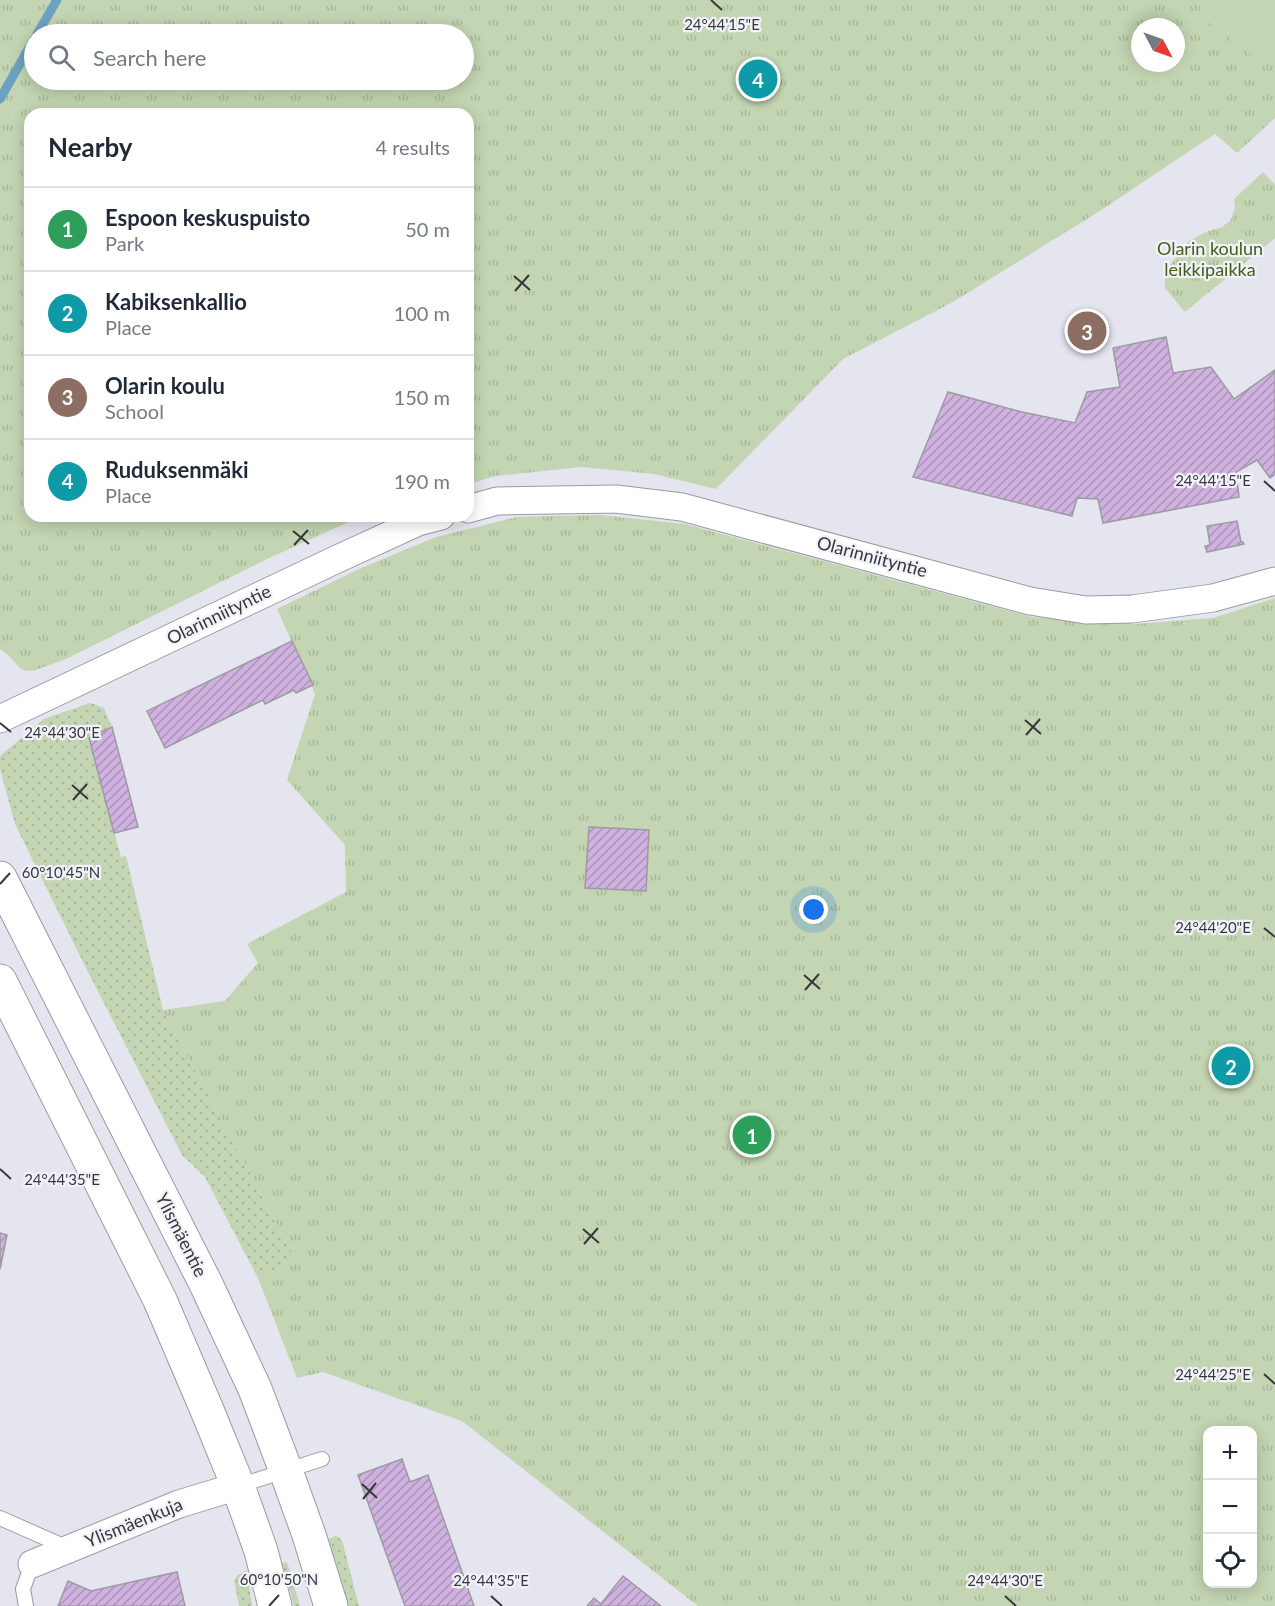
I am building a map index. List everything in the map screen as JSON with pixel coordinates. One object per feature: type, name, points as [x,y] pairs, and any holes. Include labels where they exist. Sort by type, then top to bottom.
[{"type":"main road","name":"Ylismäentie","points":[[0,878],[206,1284],[255,1389],[309,1535],[331,1606]]},
{"type":"main road","points":[[0,981],[160,1300],[237,1486],[261,1551],[275,1606]]},
{"type":"street","name":"Olarinniityntie","points":[[474,507],[497,501],[616,499],[682,507],[1030,600],[1086,610],[1132,609],[1213,598],[1275,581]]},
{"type":"street","name":"Olarinniityntie","points":[[0,718],[418,522]]},
{"type":"street","name":"Ylismäenkuja","points":[[32,1564],[179,1504],[237,1486]]},
{"type":"lane","points":[[237,1486],[322,1459]]},
{"type":"lane","points":[[0,1518],[70,1549]]},
{"type":"lane","points":[[26,1606],[23,1589],[32,1564]]},
{"type":"green space","points":[[0,0],[1275,0],[1275,118],[1237,153],[1215,134],[1103,209],[953,302],[843,359],[716,489],[654,474],[582,467],[496,476],[474,482],[474,108],[24,108],[24,522],[349,522],[267,559],[68,658],[36,670],[21,669],[0,649]]},
{"type":"green space","points":[[1212,0],[1275,0],[1275,53],[1266,66],[1200,16]]},
{"type":"green space","name":"Olarin koulun leikkipaikka","points":[[1263,172],[1275,185],[1275,238],[1185,312],[1165,288],[1165,278],[1170,265],[1189,241],[1222,227],[1231,220],[1235,208],[1234,199]]},
{"type":"green space","points":[[600,515],[685,524],[1032,617],[1136,624],[1213,618],[1275,598],[1275,1606],[698,1606],[462,1421],[323,1372],[297,1378],[258,1278],[296,1260],[163,1010],[225,1001],[258,963],[247,944],[346,892],[345,845],[287,780],[315,694],[277,609],[359,569],[436,537],[517,517]]},
{"type":"green space","points":[[90,703],[104,708],[112,727],[89,739],[121,857],[126,856],[163,1010],[296,1260],[258,1278],[205,1177],[182,1155],[15,824],[0,769],[0,756],[44,719]]},
{"type":"green space","points":[[336,1536],[342,1540],[359,1606],[347,1606],[328,1539]]},
{"type":"green space","points":[[287,1562],[300,1606],[294,1606],[282,1563]]},
{"type":"green space","points":[[247,1570],[252,1606],[239,1606],[234,1580]]},
{"type":"building","points":[[1166,337],[1173,373],[1211,367],[1234,399],[1275,370],[1275,474],[1270,478],[1257,460],[1236,472],[1239,497],[1103,523],[1098,499],[1077,498],[1072,516],[913,477],[948,392],[1022,412],[1075,423],[1087,392],[1120,387],[1113,348]]},
{"type":"building","points":[[1237,521],[1241,542],[1244,544],[1207,552],[1205,546],[1210,545],[1207,526]]},
{"type":"building","points":[[292,641],[313,685],[296,693],[294,690],[265,704],[263,700],[165,748],[147,711]]},
{"type":"building","points":[[112,727],[138,827],[114,833],[89,738]]},
{"type":"building","points":[[589,827],[649,830],[646,891],[585,888]]},
{"type":"building","points":[[0,1233],[7,1235],[0,1269]]},
{"type":"building","points":[[402,1459],[410,1482],[428,1475],[474,1606],[405,1606],[358,1475]]},
{"type":"building","points":[[177,1572],[185,1606],[58,1606],[68,1581],[91,1591]]},
{"type":"building","points":[[623,1576],[661,1606],[587,1606],[594,1598],[601,1604]]},
{"type":"waterway","points":[[43,24],[57,0]]},
{"type":"waterway","points":[[0,99],[24,57]]},
{"type":"place","name":"Ruduksenmäki","points":[[758,79]]},
{"type":"place","name":"Olarin koulu","points":[[1087,331]]},
{"type":"place","name":"Kabiksenkallio","points":[[1231,1066]]},
{"type":"place","name":"Espoon keskuspuisto","points":[[752,1135]]}]
